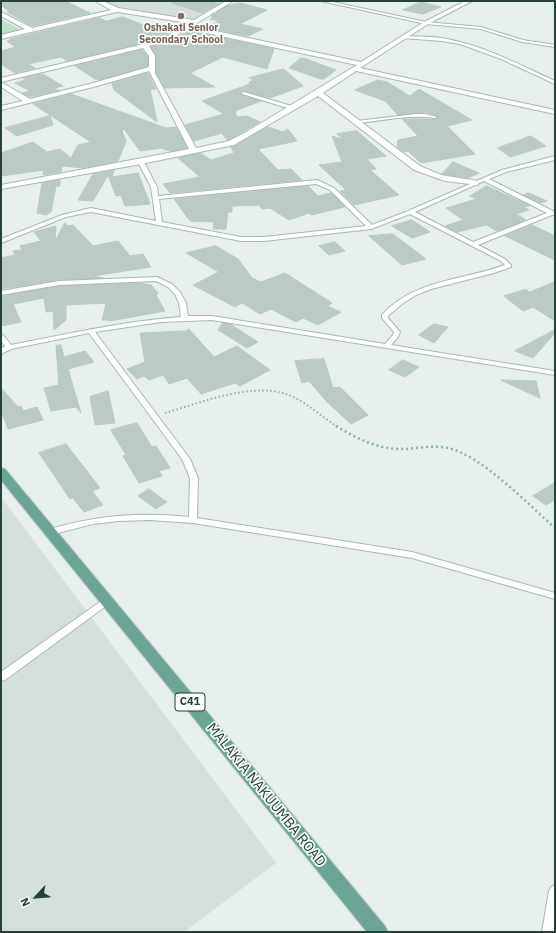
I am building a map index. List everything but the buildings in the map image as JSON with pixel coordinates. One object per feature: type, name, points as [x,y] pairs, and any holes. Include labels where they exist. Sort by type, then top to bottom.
[{"type":"main road","name":"MALAKIA NAKUUMBA ROAD","points":[[1,472],[379,932]]},
{"type":"street","points":[[98,1],[117,10],[196,22]]},
{"type":"street","points":[[1,80],[163,41],[230,1]]},
{"type":"street","points":[[1,186],[141,162],[231,143],[251,133],[318,93],[404,37],[469,1]]},
{"type":"street","points":[[1,36],[117,10]]},
{"type":"street","points":[[1,14],[31,30]]},
{"type":"street","points":[[186,27],[362,64]]},
{"type":"street","points":[[145,45],[152,56],[152,73],[194,152]]},
{"type":"street","points":[[1,108],[95,85],[152,68]]},
{"type":"street","points":[[354,69],[535,109],[555,112]]},
{"type":"street","points":[[1,84],[28,101]]},
{"type":"street","points":[[318,93],[422,170],[445,178],[475,182]]},
{"type":"lane","points":[[323,1],[426,24],[472,27],[522,41],[555,46]]},
{"type":"lane","points":[[404,37],[448,40],[505,59],[555,83]]},
{"type":"lane","points":[[244,93],[293,108]]},
{"type":"lane","points":[[357,122],[400,116],[435,117]]},
{"type":"lane","points":[[1,241],[64,216],[91,210],[159,222],[230,238],[252,239],[371,227],[410,212],[475,182],[512,169],[555,158]]},
{"type":"lane","points":[[141,162],[150,179],[159,222]]},
{"type":"lane","points":[[484,179],[554,214]]},
{"type":"lane","points":[[155,198],[317,182],[332,190],[371,227]]},
{"type":"lane","points":[[386,346],[396,336],[397,332],[385,318],[385,315],[397,303],[418,291],[436,284],[509,266],[503,260],[474,244],[410,212]]},
{"type":"lane","points":[[474,244],[554,214]]},
{"type":"lane","points":[[1,293],[59,283],[157,279],[171,285],[179,292],[183,301],[185,318]]},
{"type":"lane","points":[[1,352],[9,347],[149,321],[185,318],[212,318],[555,373]]},
{"type":"lane","points":[[92,332],[186,459],[194,478],[193,520]]},
{"type":"lane","points":[[1,336],[9,347]]},
{"type":"lane","points":[[50,532],[105,519],[126,517],[164,517],[193,520],[412,555],[555,596]]},
{"type":"lane","points":[[1,677],[107,601]]},
{"type":"lane","points":[[548,932],[555,891]]},
{"type":"path","points":[[154,416],[248,391],[275,391],[289,395],[337,428],[365,442],[379,447],[400,449],[434,447],[450,448],[464,454],[507,487],[555,528]]},
{"type":"shaded area","name":"Oshakati Senior Secondary School","points":[[98,1],[230,1],[196,22],[117,10]]},
{"type":"shaded area","points":[[1,497],[276,863],[184,932],[1,932]]},
{"type":"green space","points":[[1,19],[21,30],[1,35]]},
{"type":"place","name":"Oshakati Senior Secondary School","points":[[181,16]]}]
